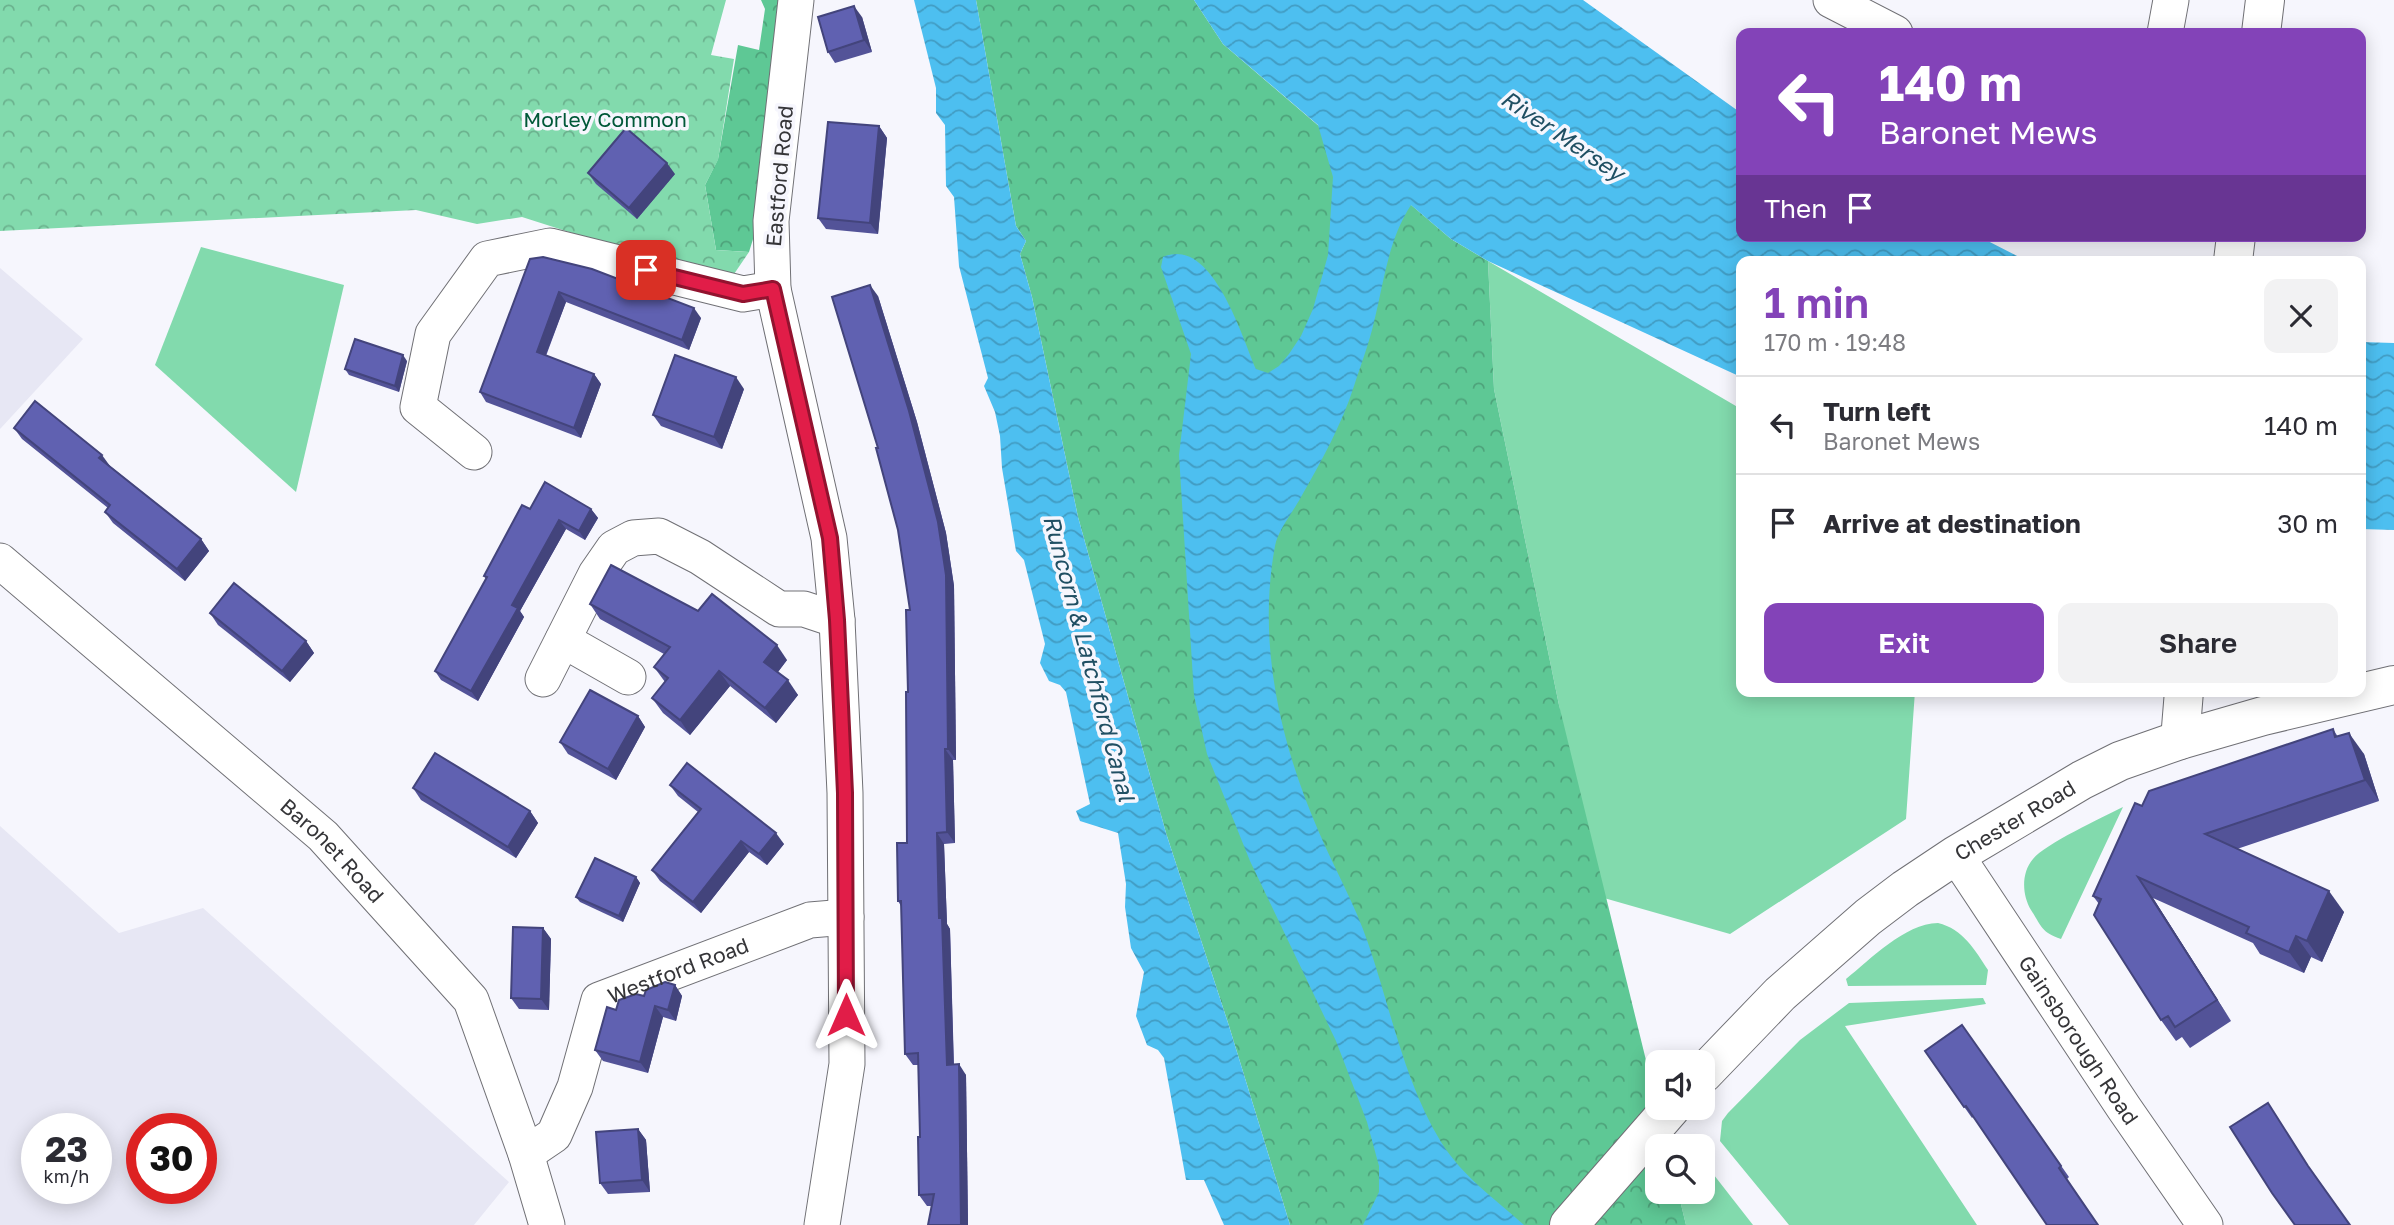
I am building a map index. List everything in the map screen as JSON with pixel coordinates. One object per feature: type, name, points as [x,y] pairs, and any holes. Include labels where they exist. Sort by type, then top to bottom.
[{"type":"highway","points":[[2261,28],[2265,0]]},
{"type":"highway","name":"Chester Road","points":[[2366,692],[2394,685]]},
{"type":"highway","points":[[2180,740],[2184,697]]},
{"type":"highway","name":"Chester Road","points":[[1715,1061],[1752,1020],[1905,888],[2092,775],[2120,761],[2180,740],[2343,697]]},
{"type":"highway","points":[[1569,1225],[1660,1120]]},
{"type":"street","name":"Eastford Road","points":[[796,0],[771,221],[773,289],[830,538],[837,620],[845,793],[847,1064],[822,1225]]},
{"type":"street","points":[[1831,0],[1885,28]]},
{"type":"street","points":[[2166,28],[2171,0]]},
{"type":"street","points":[[474,452],[418,407],[433,334],[487,259],[550,246],[743,294],[773,289]]},
{"type":"street","points":[[543,679],[596,574],[614,548],[633,538],[659,536],[675,543],[779,609],[804,608],[837,620]]},
{"type":"street","name":"Baronet Road","points":[[0,561],[323,836],[471,1000],[526,1154],[547,1225]]},
{"type":"street","points":[[563,639],[628,677]]},
{"type":"street","name":"Gainsborough Road","points":[[1956,855],[2205,1225]]},
{"type":"street","name":"Westford Road","points":[[526,1154],[554,1135],[575,1087],[600,1000],[810,919],[846,917]]},
{"type":"shaded area","points":[[0,268],[83,339],[0,429]]},
{"type":"shaded area","points":[[0,826],[119,933],[203,908],[509,1182],[474,1225],[0,1225]]},
{"type":"green space","name":"Morley Common","points":[[0,0],[726,0],[711,55],[734,59],[718,160],[705,185],[716,250],[749,252],[732,277],[710,277],[522,217],[477,224],[416,210],[0,231]]},
{"type":"green space","points":[[761,0],[796,0],[759,220],[749,252],[716,250],[705,185],[718,159],[738,45],[759,50],[765,9]]},
{"type":"green space","points":[[976,0],[1194,0],[1223,44],[1451,239],[1488,261],[1494,389],[1559,705],[1645,1056],[1645,1120],[1661,1120],[1664,1134],[1645,1134],[1645,1204],[1681,1204],[1686,1225],[1290,1225],[1166,833],[1078,517],[1032,297],[1020,254],[1026,241],[1016,226]]},
{"type":"green space","points":[[201,247],[344,285],[296,492],[155,365]]},
{"type":"green space","points":[[1488,261],[1736,406],[1736,697],[1915,697],[1906,819],[1730,934],[1590,894],[1559,705],[1494,389]]},
{"type":"green space","points":[[2123,807],[2061,939],[2049,934],[2040,925],[2026,898],[2024,884],[2029,865],[2049,846]]},
{"type":"green space","points":[[1938,923],[1955,930],[1973,948],[1988,970],[1986,985],[1848,986],[1846,979],[1889,944],[1913,929]]},
{"type":"green space","points":[[1983,998],[1986,1004],[1845,1026],[1977,1225],[1789,1225],[1720,1141],[1722,1121],[1728,1113],[1800,1040],[1849,1003]]},
{"type":"green space","points":[[1715,1176],[1753,1225],[1686,1225],[1681,1204],[1715,1204]]},
{"type":"water","name":"Runcorn & Latchford Canal","points":[[914,0],[976,0],[1016,226],[1026,241],[1020,254],[1032,297],[1078,517],[1166,833],[1290,1225],[1224,1225],[1204,1180],[1186,1180],[1164,1058],[1158,1050],[1147,1045],[1136,1016],[1144,972],[1131,948],[1125,907],[1126,884],[1118,833],[1080,821],[1076,811],[1090,804],[1066,692],[1060,685],[1049,681],[1040,663],[1045,644],[1024,560],[1016,551],[1002,468],[1000,436],[995,412],[984,386],[988,378],[959,266],[954,197],[946,186],[945,125],[936,113],[936,88]]},
{"type":"water","name":"River Mersey","points":[[1194,0],[1583,0],[1736,109],[1736,242],[1990,242],[2017,256],[1736,256],[1736,375],[1488,261],[1451,239],[1411,205],[1403,218],[1392,247],[1372,330],[1349,400],[1323,457],[1282,527],[1275,546],[1270,582],[1271,655],[1283,727],[1293,762],[1318,830],[1363,929],[1417,1095],[1441,1142],[1459,1166],[1524,1225],[1363,1225],[1379,1192],[1379,1166],[1367,1122],[1336,1041],[1250,861],[1207,754],[1194,695],[1179,455],[1191,354],[1161,267],[1163,257],[1180,254],[1196,261],[1210,274],[1223,293],[1256,369],[1268,373],[1279,366],[1289,354],[1301,336],[1313,309],[1328,255],[1333,177],[1318,125],[1223,44]]},
{"type":"water","points":[[2366,342],[2394,343],[2394,530],[2366,529]]},
{"type":"building","points":[[854,6],[864,40],[828,52],[818,17]]},
{"type":"building","points":[[828,122],[879,126],[870,223],[818,218]]},
{"type":"building","points":[[626,128],[667,163],[629,208],[588,173]]},
{"type":"building","points":[[543,257],[592,269],[694,308],[682,340],[559,292],[537,352],[594,374],[574,428],[480,392],[530,259]]},
{"type":"building","points":[[870,285],[909,411],[938,522],[946,575],[947,832],[937,833],[947,1065],[959,1064],[961,1225],[928,1225],[934,1194],[919,1195],[918,1053],[905,1054],[897,843],[907,843],[906,610],[910,610],[898,530],[878,448],[832,297]]},
{"type":"building","points":[[355,339],[403,355],[395,386],[345,369]]},
{"type":"building","points":[[675,355],[736,377],[714,437],[653,415]]},
{"type":"building","points":[[35,401],[102,455],[99,458],[201,539],[177,569],[105,512],[110,505],[14,428]]},
{"type":"building","points":[[545,482],[591,509],[579,531],[559,520],[512,605],[518,608],[471,691],[435,671],[487,577],[484,576],[522,505],[530,509]]},
{"type":"building","points":[[611,565],[698,611],[712,594],[777,645],[764,662],[788,680],[765,708],[719,671],[680,720],[652,698],[668,678],[654,667],[670,647],[590,604]]},
{"type":"building","points":[[234,583],[306,641],[282,671],[210,613]]},
{"type":"building","points":[[590,690],[638,716],[608,769],[560,742]]},
{"type":"building","points":[[2333,729],[2335,737],[2349,733],[2365,780],[2205,834],[2329,891],[2307,941],[2296,936],[2289,952],[2246,933],[2249,927],[2138,877],[2217,1000],[2175,1027],[2168,1016],[2161,1020],[2094,915],[2101,899],[2093,896],[2135,803],[2142,806],[2149,791]]},
{"type":"building","points":[[435,753],[530,811],[508,847],[413,788]]},
{"type":"building","points":[[687,763],[776,833],[759,854],[741,841],[693,902],[652,870],[701,809],[670,785]]},
{"type":"building","points":[[595,858],[636,877],[619,916],[576,897]]},
{"type":"building","points":[[513,927],[543,928],[541,999],[511,998]]},
{"type":"building","points":[[665,982],[675,985],[668,1010],[655,1006],[640,1062],[595,1050],[607,1007],[616,1010],[619,1000],[636,994],[644,996],[646,990]]},
{"type":"building","points":[[1962,1025],[2061,1166],[2059,1168],[2098,1225],[2047,1225],[1925,1051]]},
{"type":"building","points":[[2268,1103],[2350,1225],[2295,1225],[2272,1193],[2230,1127]]},
{"type":"building","points":[[638,1129],[642,1180],[600,1183],[596,1132]]},
{"type":"route","points":[[646,270],[743,294],[773,289],[830,538],[837,620],[845,793],[846,1015]]}]
